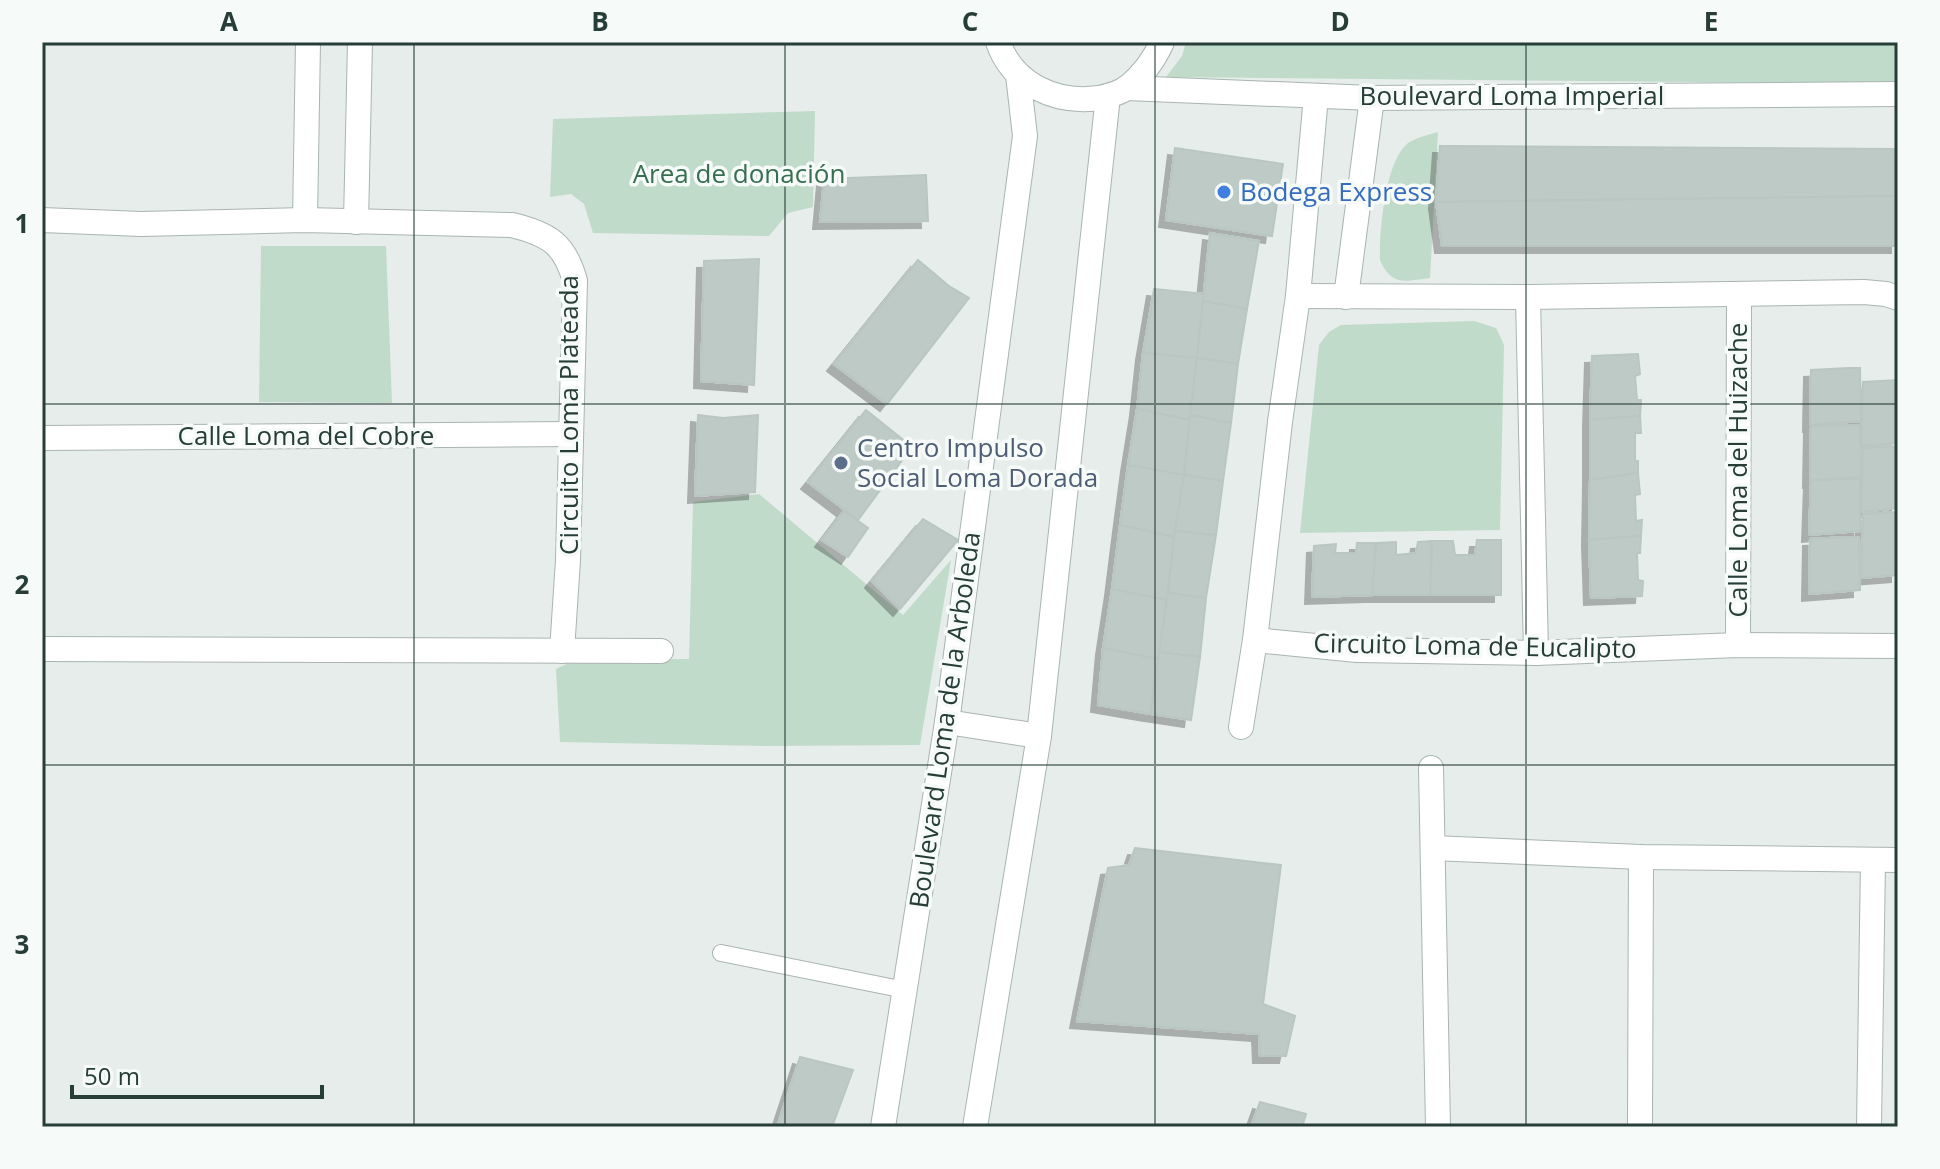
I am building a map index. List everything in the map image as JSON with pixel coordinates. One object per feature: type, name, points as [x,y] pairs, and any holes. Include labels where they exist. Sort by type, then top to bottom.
[{"type":"street","points":[[305,220],[308,42]]},
{"type":"street","points":[[356,222],[360,42]]},
{"type":"street","points":[[998,42],[1018,75]]},
{"type":"street","points":[[975,1127],[1039,736],[1117,92],[1154,62],[1162,42]]},
{"type":"street","name":"Boulevard Loma Imperial","points":[[1018,75],[1045,93],[1076,101],[1117,92],[1372,98],[1898,94]]},
{"type":"street","name":"Boulevard Loma de la Arboleda","points":[[883,1127],[947,722],[1025,136],[1018,75]]},
{"type":"street","points":[[1241,727],[1255,640],[1298,296],[1316,96]]},
{"type":"street","points":[[1346,297],[1372,98]]},
{"type":"street","name":"Circuito Loma Plateada","points":[[42,220],[141,224],[305,220],[512,225],[535,231],[556,243],[569,260],[575,281],[568,560],[562,651]]},
{"type":"street","points":[[1298,296],[1528,297],[1864,292],[1898,298]]},
{"type":"street","name":"Calle Loma del Huizache","points":[[1738,645],[1739,294]]},
{"type":"street","points":[[1528,297],[1536,653]]},
{"type":"street","name":"Calle Loma del Cobre","points":[[42,438],[570,434]]},
{"type":"street","name":"Circuito Loma de Eucalipto","points":[[1255,640],[1357,650],[1536,653],[1738,645],[1898,646]]},
{"type":"street","points":[[42,649],[661,651]]},
{"type":"street","points":[[947,722],[1039,736]]},
{"type":"street","points":[[1431,768],[1438,1127]]},
{"type":"street","points":[[1433,848],[1641,857],[1898,860]]},
{"type":"street","points":[[1640,1127],[1641,857]]},
{"type":"street","points":[[1869,1127],[1873,860]]},
{"type":"lane","points":[[721,953],[905,990]]},
{"type":"green space","points":[[1186,42],[1898,42],[1898,84],[1166,77],[1182,56]]},
{"type":"green space","name":"Area de donación","points":[[815,111],[813,207],[788,213],[769,236],[593,233],[584,204],[571,194],[550,197],[553,119]]},
{"type":"green space","points":[[1438,132],[1430,278],[1400,280],[1389,275],[1380,260],[1382,215],[1389,181],[1400,152],[1408,143]]},
{"type":"green space","points":[[261,246],[386,246],[392,403],[259,402]]},
{"type":"green space","points":[[1474,321],[1496,328],[1504,345],[1500,530],[1300,533],[1319,345],[1329,332],[1341,325]]},
{"type":"green space","points":[[759,494],[903,615],[951,560],[920,745],[560,742],[556,669],[575,660],[689,659],[693,502]]},
{"type":"building","points":[[1440,146],[1898,149],[1898,196],[1436,202]]},
{"type":"building","name":"Bodega Express","points":[[1175,148],[1283,164],[1272,236],[1166,220]]},
{"type":"building","points":[[926,175],[928,221],[820,222],[824,179]]},
{"type":"building","points":[[1898,196],[1898,246],[1442,246],[1436,202]]},
{"type":"building","points":[[1210,233],[1259,241],[1247,309],[1203,301]]},
{"type":"building","points":[[759,259],[754,385],[701,381],[704,261]]},
{"type":"building","points":[[918,260],[969,298],[887,404],[834,364]]},
{"type":"building","points":[[1154,289],[1204,294],[1197,358],[1143,353]]},
{"type":"building","points":[[1203,301],[1247,309],[1238,364],[1197,358]]},
{"type":"building","points":[[1143,353],[1197,358],[1190,420],[1137,409]]},
{"type":"building","points":[[1638,354],[1640,374],[1635,376],[1637,400],[1641,400],[1640,416],[1590,420],[1592,356]]},
{"type":"building","points":[[1197,358],[1238,364],[1231,423],[1190,415]]},
{"type":"building","points":[[1860,368],[1861,421],[1810,425],[1811,370]]},
{"type":"building","points":[[1898,380],[1898,443],[1861,446],[1863,382]]},
{"type":"building","points":[[1137,409],[1190,420],[1184,475],[1128,465]]},
{"type":"building","points":[[866,410],[912,447],[858,520],[808,482]]},
{"type":"building","points":[[698,415],[723,418],[758,415],[755,492],[695,496]]},
{"type":"building","points":[[1190,415],[1231,423],[1223,481],[1184,475]]},
{"type":"building","points":[[1640,416],[1641,433],[1635,433],[1638,473],[1590,480],[1590,420]]},
{"type":"building","points":[[1860,425],[1861,477],[1810,481],[1811,426]]},
{"type":"building","points":[[1898,446],[1898,508],[1861,512],[1863,448]]},
{"type":"building","points":[[1128,465],[1184,475],[1174,537],[1120,525]]},
{"type":"building","points":[[1638,473],[1640,494],[1635,495],[1636,521],[1642,520],[1641,536],[1589,540],[1590,480]]},
{"type":"building","points":[[1184,475],[1223,481],[1216,535],[1175,531]]},
{"type":"building","points":[[1860,479],[1860,531],[1809,535],[1811,480]]},
{"type":"building","points":[[844,511],[868,528],[848,557],[822,540]]},
{"type":"building","points":[[1898,512],[1898,575],[1861,578],[1863,514]]},
{"type":"building","points":[[923,519],[958,540],[900,609],[872,581]]},
{"type":"building","points":[[1120,525],[1174,537],[1167,600],[1112,589]]},
{"type":"building","points":[[1175,531],[1216,535],[1206,598],[1168,593]]},
{"type":"building","points":[[1641,536],[1640,553],[1637,553],[1638,580],[1643,581],[1642,596],[1591,598],[1589,540]]},
{"type":"building","points":[[1859,537],[1860,590],[1809,594],[1810,539]]},
{"type":"building","points":[[1477,540],[1501,540],[1501,595],[1430,595],[1432,541],[1453,541],[1455,555],[1475,555]]},
{"type":"building","points":[[1432,541],[1430,595],[1372,595],[1376,543],[1396,542],[1396,555],[1416,553],[1418,542]]},
{"type":"building","points":[[1357,543],[1376,543],[1372,595],[1312,597],[1314,546],[1336,544],[1335,553],[1356,553]]},
{"type":"building","points":[[1112,589],[1167,600],[1158,659],[1103,648]]},
{"type":"building","points":[[1168,593],[1206,598],[1200,657],[1159,652]]},
{"type":"building","points":[[1103,648],[1158,659],[1151,714],[1098,705]]},
{"type":"building","points":[[1159,652],[1200,657],[1191,720],[1151,714]]},
{"type":"building","points":[[1135,848],[1281,865],[1263,1004],[1295,1016],[1286,1056],[1260,1056],[1259,1034],[1077,1021],[1108,868],[1129,865]]},
{"type":"building","points":[[800,1057],[853,1070],[832,1127],[777,1127]]},
{"type":"building","points":[[1260,1102],[1306,1114],[1302,1127],[1251,1127]]},
{"type":"place","name":"Bodega Express","points":[[1224,192]]},
{"type":"place","name":"Centro Impulso Social Loma Dorada","points":[[841,463]]}]
